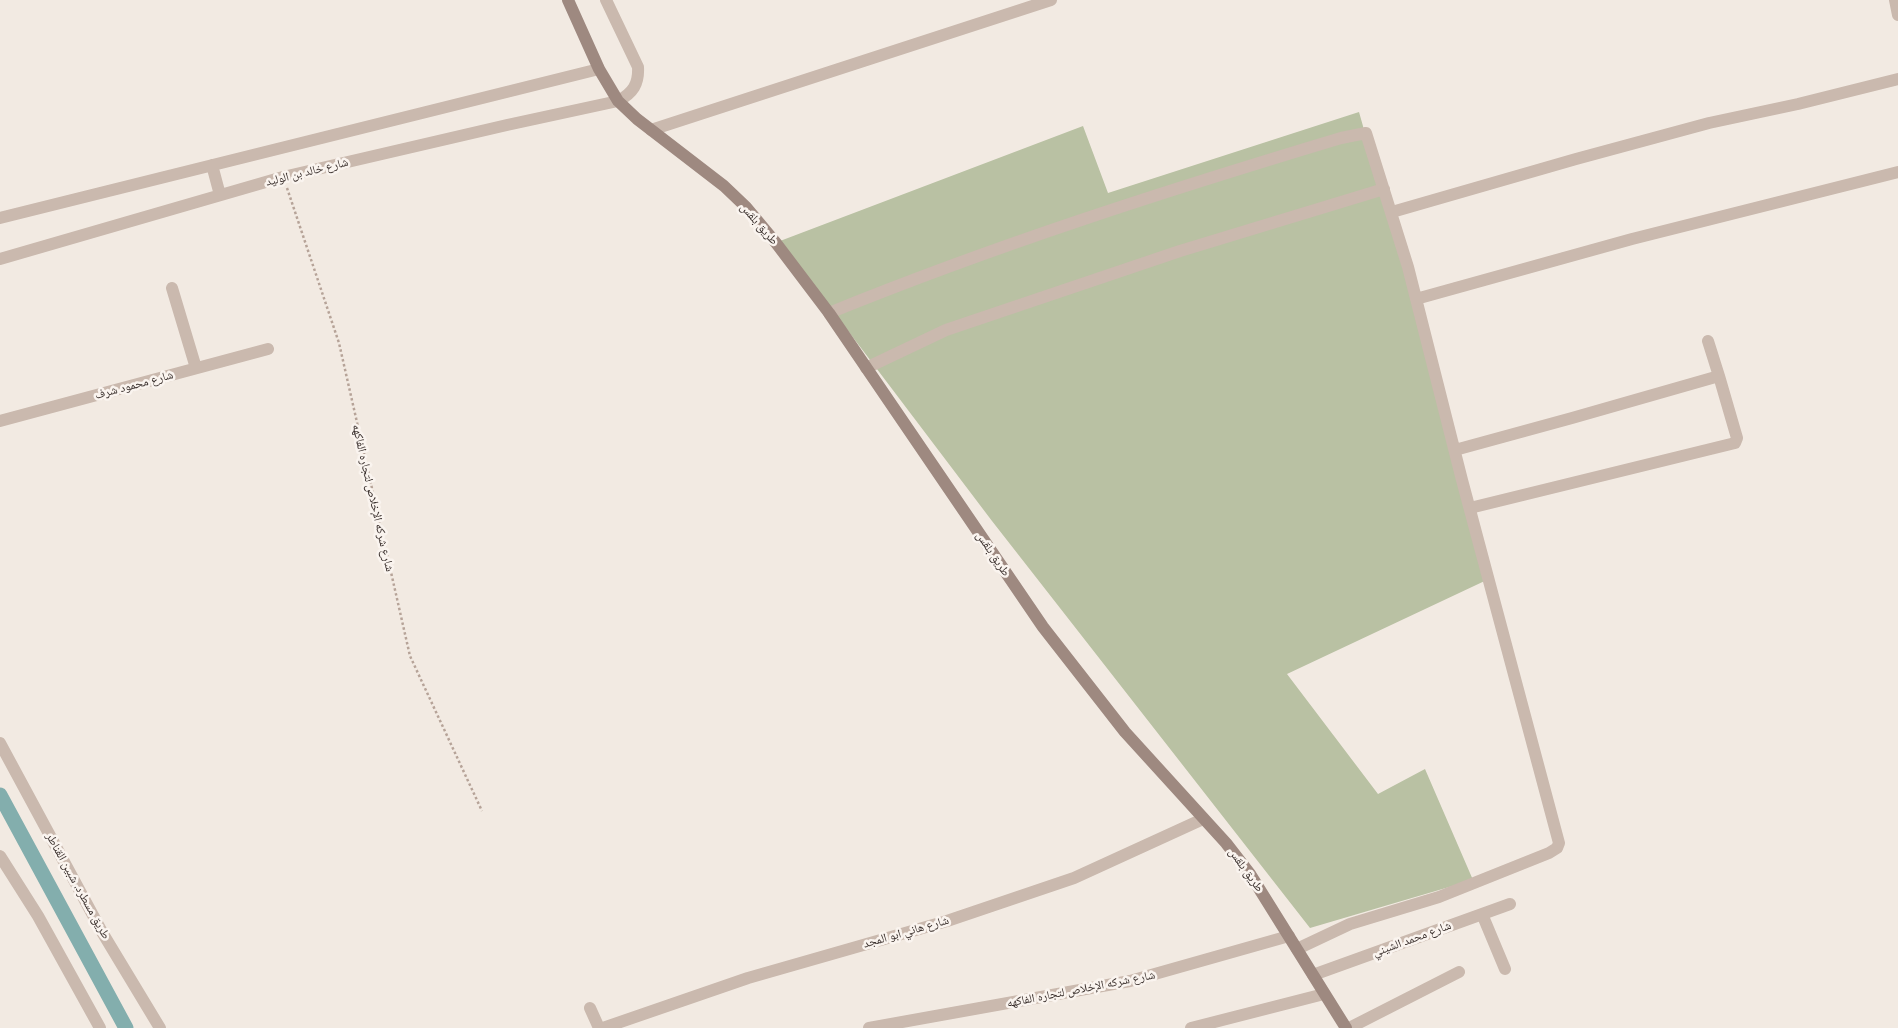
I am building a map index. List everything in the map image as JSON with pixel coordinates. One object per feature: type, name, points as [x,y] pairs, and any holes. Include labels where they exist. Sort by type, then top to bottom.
[{"type":"main road","name":"طريق بلقس","points":[[568,0],[599,69],[618,101],[626,110],[724,186],[746,207],[776,243],[829,313],[1043,627],[1125,732],[1226,844],[1250,874],[1324,994],[1348,1028]]},
{"type":"street","points":[[606,0],[638,67],[635,88],[628,96],[618,101]]},
{"type":"street","points":[[651,130],[1051,0]]},
{"type":"street","points":[[1896,0],[1898,15]]},
{"type":"street","points":[[0,218],[599,69]]},
{"type":"street","points":[[1392,212],[1710,123],[1798,104],[1898,79]]},
{"type":"street","name":"شارع خالد بن الوليد","points":[[0,259],[284,177],[618,101]]},
{"type":"street","points":[[829,313],[914,278],[1128,204],[1361,133],[1367,135],[1392,212],[1416,299],[1559,838],[1558,848],[1549,852],[1439,897],[1350,924],[1298,949]]},
{"type":"street","points":[[212,165],[220,195]]},
{"type":"street","points":[[1416,299],[1632,239],[1898,172]]},
{"type":"street","points":[[866,368],[946,330],[1180,251],[1384,189]]},
{"type":"street","points":[[172,288],[196,368]]},
{"type":"street","points":[[1470,508],[1735,443],[1737,438],[1708,341]]},
{"type":"street","name":"شارع محمود شرف","points":[[0,421],[268,349]]},
{"type":"street","points":[[1455,450],[1719,376]]},
{"type":"street","name":"طريق مسطرد, شبين القناطر","points":[[0,743],[102,932],[160,1028]]},
{"type":"street","name":"شارع هاني ابو المجد","points":[[601,1028],[748,978],[947,920],[1056,884],[1094,870],[1203,819]]},
{"type":"street","points":[[0,856],[38,916],[100,1028]]},
{"type":"street","name":"شارع محمد الشيني","points":[[1313,975],[1510,904]]},
{"type":"street","points":[[1482,914],[1505,969]]},
{"type":"street","name":"شارع شركه الإخلاص لتجاره الفاكهه","points":[[869,1028],[898,1025],[1130,981],[1289,936]]},
{"type":"street","points":[[1348,1028],[1458,972]]},
{"type":"street","points":[[1191,1028],[1324,994]]},
{"type":"street","points":[[590,1008],[601,1028]]},
{"type":"path","name":"شارع شركه الإخلاص لتجاره الفاكهه","points":[[284,177],[339,343],[410,656],[482,811]]},
{"type":"green space","points":[[1359,112],[1491,578],[1287,674],[1378,794],[1425,769],[1473,880],[1310,928],[992,521],[780,241],[1083,126],[1108,193]]},
{"type":"waterway","points":[[0,795],[126,1028]]}]
